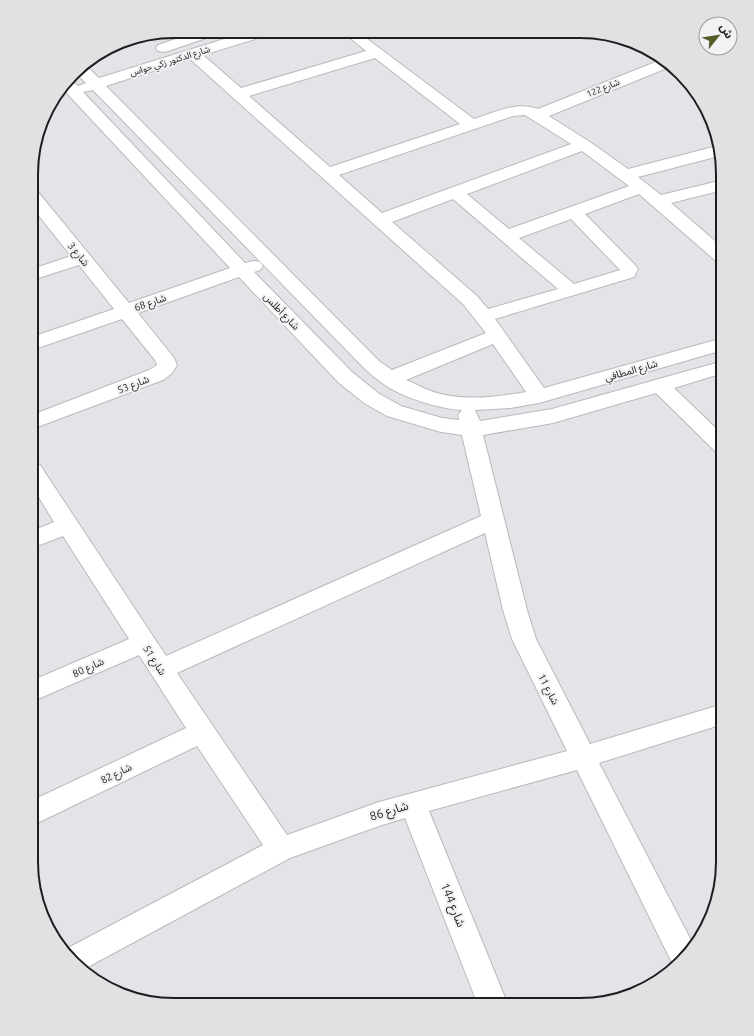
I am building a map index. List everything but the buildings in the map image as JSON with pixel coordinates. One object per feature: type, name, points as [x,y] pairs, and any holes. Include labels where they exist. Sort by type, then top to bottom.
[{"type":"street","name":"شارع الدكتور زكي حواس","points":[[152,51],[188,41],[211,38]]},
{"type":"street","points":[[358,38],[472,125]]},
{"type":"street","name":"شارع الدكتور زكي حواس","points":[[78,80],[188,41]]},
{"type":"street","points":[[78,80],[268,261],[372,365],[389,380],[411,391],[437,400],[465,404],[494,404],[539,396],[484,316],[470,300],[238,94],[188,41]]},
{"type":"street","points":[[238,94],[377,53]]},
{"type":"street","name":"شارع 122","points":[[538,115],[661,65]]},
{"type":"street","name":"شارع أطلس","points":[[78,80],[242,270],[345,377],[371,398],[394,411],[423,421],[472,429],[511,424],[553,416],[660,386]]},
{"type":"street","points":[[327,173],[518,110],[525,110],[538,115],[584,145],[658,201],[716,251]]},
{"type":"street","points":[[380,220],[584,145]]},
{"type":"street","points":[[624,175],[714,151]]},
{"type":"street","points":[[658,201],[716,187]]},
{"type":"street","points":[[507,236],[641,188]]},
{"type":"street","points":[[455,192],[572,291]]},
{"type":"street","name":"شارع 3","points":[[38,203],[126,311]]},
{"type":"street","points":[[484,316],[626,274],[629,270],[574,212]]},
{"type":"street","points":[[38,273],[82,258]]},
{"type":"street","name":"شارع 68","points":[[38,342],[268,261]]},
{"type":"street","name":"شارع 53","points":[[38,420],[156,375],[165,369],[166,361],[126,311]]},
{"type":"street","points":[[389,380],[497,335]]},
{"type":"street","name":"شارع المطافي","points":[[539,396],[716,346]]},
{"type":"street","points":[[716,369],[660,386],[716,440]]},
{"type":"street","name":"شارع 11","points":[[465,404],[515,610],[524,639],[682,952]]},
{"type":"street","name":"شارع 51","points":[[38,479],[202,732],[281,850]]},
{"type":"street","points":[[161,669],[493,520]]},
{"type":"street","points":[[38,538],[68,525]]},
{"type":"street","name":"شارع 80","points":[[38,689],[144,643]]},
{"type":"street","name":"شارع 86","points":[[78,958],[281,850],[346,825],[413,804],[583,757],[716,717]]},
{"type":"street","name":"شارع 82","points":[[38,811],[202,732]]},
{"type":"street","name":"شارع 144","points":[[413,804],[490,998]]}]
